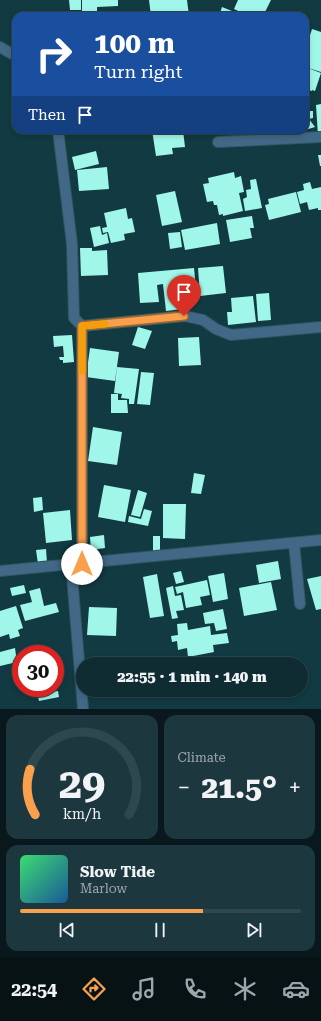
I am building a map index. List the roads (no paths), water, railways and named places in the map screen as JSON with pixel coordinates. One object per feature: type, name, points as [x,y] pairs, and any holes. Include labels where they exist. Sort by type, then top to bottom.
[{"type":"street","points":[[0,47],[12,54]]},
{"type":"street","points":[[58,134],[72,244],[74,318],[82,326],[82,564]]},
{"type":"street","points":[[218,142],[321,137]]},
{"type":"street","points":[[82,326],[184,316],[203,320],[216,329],[230,334],[321,327]]},
{"type":"street","points":[[0,571],[321,540]]},
{"type":"street","points":[[294,543],[300,604]]},
{"type":"street","points":[[71,564],[83,709]]}]
